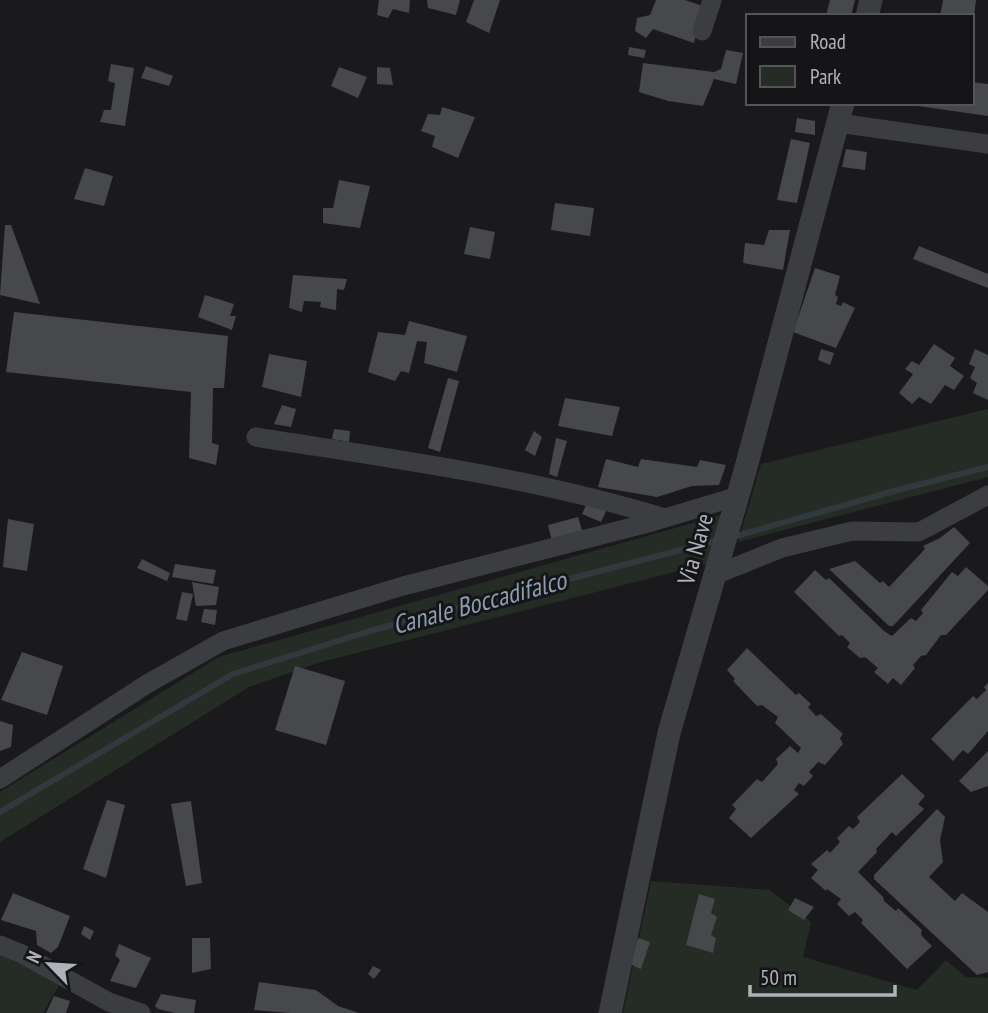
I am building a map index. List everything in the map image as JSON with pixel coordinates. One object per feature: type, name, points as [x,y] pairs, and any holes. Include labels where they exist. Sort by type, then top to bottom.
[{"type":"street","points":[[702,31],[712,0]]},
{"type":"street","points":[[841,113],[988,144]]},
{"type":"street","name":"Via Nave","points":[[610,1013],[669,733],[731,520],[841,113]]},
{"type":"street","points":[[256,437],[412,462],[591,497],[665,518]]},
{"type":"street","points":[[717,569],[782,548],[852,531],[919,532],[988,495]]},
{"type":"street","points":[[0,779],[147,684],[223,641],[403,586],[665,518],[737,496]]},
{"type":"street","points":[[0,945],[22,954],[109,1002],[141,1013]]},
{"type":"green space","points":[[988,409],[988,477],[738,542],[761,464]]},
{"type":"green space","points":[[721,515],[706,564],[321,662],[249,687],[0,842],[0,792],[219,657]]},
{"type":"green space","points":[[651,881],[770,890],[811,922],[803,957],[917,990],[946,960],[966,977],[988,978],[988,1013],[623,1013]]},
{"type":"green space","points":[[0,952],[59,985],[43,1013],[0,1013]]},
{"type":"building","points":[[379,0],[410,0],[409,13],[393,9],[388,18],[377,15]]},
{"type":"building","points":[[427,0],[460,0],[456,15],[428,8]]},
{"type":"building","points":[[474,0],[500,0],[489,33],[466,22]]},
{"type":"building","points":[[656,0],[685,0],[703,6],[694,43],[653,29],[646,38],[635,31],[637,18],[650,15]]},
{"type":"building","points":[[830,0],[855,0],[852,14],[826,14]]},
{"type":"building","points":[[943,0],[976,0],[974,16],[940,14]]},
{"type":"building","points":[[629,47],[646,50],[644,58],[628,55]]},
{"type":"building","points":[[726,50],[743,53],[736,84],[714,79],[703,106],[668,101],[639,92],[643,63],[714,72],[721,69]]},
{"type":"building","points":[[111,64],[134,68],[125,126],[100,122],[104,110],[111,110],[115,83],[108,81]]},
{"type":"building","points":[[146,66],[173,76],[169,86],[141,78]]},
{"type":"building","points":[[339,67],[367,77],[358,98],[331,86]]},
{"type":"building","points":[[377,67],[390,68],[393,85],[377,84]]},
{"type":"building","points":[[974,82],[988,84],[988,116],[911,105],[974,105]]},
{"type":"building","points":[[442,107],[475,117],[458,158],[432,147],[435,136],[421,131],[428,114],[440,115]]},
{"type":"building","points":[[797,118],[815,121],[815,135],[795,132]]},
{"type":"building","points":[[791,139],[810,143],[797,203],[777,200]]},
{"type":"building","points":[[846,149],[867,152],[865,170],[842,167]]},
{"type":"building","points":[[85,168],[113,176],[104,206],[74,199]]},
{"type":"building","points":[[339,180],[370,186],[360,228],[323,223],[323,208],[333,208]]},
{"type":"building","points":[[555,203],[594,208],[590,236],[551,230]]},
{"type":"building","points":[[5,225],[11,225],[40,304],[0,295]]},
{"type":"building","points":[[470,227],[495,232],[490,259],[464,254]]},
{"type":"building","points":[[769,230],[790,230],[783,270],[743,263],[745,243],[764,245]]},
{"type":"building","points":[[919,246],[988,274],[988,288],[913,259]]},
{"type":"building","points":[[815,268],[840,276],[835,295],[838,297],[836,304],[841,306],[843,302],[855,308],[836,348],[793,332]]},
{"type":"building","points":[[293,275],[347,279],[344,290],[337,289],[336,310],[320,307],[321,302],[304,301],[302,312],[289,308]]},
{"type":"building","points":[[205,295],[234,304],[230,316],[236,316],[232,330],[198,317]]},
{"type":"building","points":[[14,312],[228,336],[224,388],[213,388],[212,443],[219,445],[216,465],[189,458],[191,392],[6,372]]},
{"type":"building","points":[[409,321],[467,336],[457,372],[424,363],[427,342],[417,341],[409,373],[401,371],[395,381],[368,372],[378,332],[405,335]]},
{"type":"building","points":[[934,344],[955,358],[950,366],[964,376],[954,390],[945,385],[931,404],[919,397],[912,404],[899,393],[913,374],[905,369],[912,361],[919,365]]},
{"type":"building","points":[[821,349],[834,353],[830,365],[818,360]]},
{"type":"building","points":[[975,349],[988,355],[988,400],[973,393],[977,383],[970,378],[975,367],[969,364]]},
{"type":"building","points":[[269,354],[307,361],[301,397],[262,387]]},
{"type":"building","points":[[448,378],[459,381],[440,452],[428,448]]},
{"type":"building","points":[[565,398],[620,407],[612,436],[558,426]]},
{"type":"building","points":[[282,405],[296,409],[291,427],[274,424]]},
{"type":"building","points":[[334,429],[350,431],[349,442],[332,439]]},
{"type":"building","points":[[534,431],[542,437],[535,456],[525,450]]},
{"type":"building","points":[[556,438],[567,441],[557,477],[549,474]]},
{"type":"building","points":[[606,459],[638,467],[641,459],[697,467],[700,460],[726,465],[719,485],[692,486],[657,497],[598,487]]},
{"type":"building","points":[[588,501],[608,507],[601,522],[582,514]]},
{"type":"building","points":[[578,517],[583,533],[552,541],[548,525]]},
{"type":"building","points":[[8,519],[34,524],[27,571],[3,567]]},
{"type":"building","points":[[954,527],[970,543],[893,626],[889,626],[829,569],[855,561],[880,583],[883,581],[889,587],[925,549],[923,546]]},
{"type":"building","points":[[142,559],[170,573],[167,581],[137,568]]},
{"type":"building","points":[[175,564],[216,570],[213,584],[172,577]]},
{"type":"building","points":[[966,567],[988,586],[988,590],[946,635],[941,635],[926,655],[921,656],[901,685],[893,678],[888,684],[874,672],[878,668],[847,647],[850,643],[842,635],[839,636],[794,592],[815,570],[826,580],[829,578],[892,636],[911,618],[916,621],[923,613],[921,610],[952,572],[958,576]]},
{"type":"building","points":[[192,582],[219,587],[216,605],[196,606]]},
{"type":"building","points":[[182,592],[193,594],[187,621],[176,619]]},
{"type":"building","points":[[204,609],[217,610],[215,625],[201,622]]},
{"type":"building","points":[[747,648],[796,695],[799,693],[811,704],[808,707],[816,716],[821,714],[843,734],[840,738],[843,744],[825,765],[818,762],[809,772],[813,776],[804,786],[799,783],[794,790],[799,794],[751,838],[729,818],[736,809],[732,805],[757,779],[762,782],[778,764],[776,759],[790,746],[798,753],[801,748],[775,723],[778,717],[762,705],[757,706],[733,681],[735,679],[727,670]]},
{"type":"building","points":[[22,652],[63,666],[47,715],[1,700]]},
{"type":"building","points":[[295,666],[345,681],[326,745],[275,730]]},
{"type":"building","points":[[988,683],[988,731],[968,754],[963,750],[953,761],[931,739],[973,696],[977,699],[986,690],[984,687]]},
{"type":"building","points":[[0,721],[13,725],[11,747],[0,751]]},
{"type":"building","points":[[988,751],[988,786],[971,792],[959,781]]},
{"type":"building","points":[[902,774],[925,796],[918,804],[924,809],[896,836],[892,832],[858,872],[884,901],[896,911],[898,908],[922,930],[921,935],[932,946],[907,969],[861,923],[863,920],[855,912],[849,916],[837,904],[841,899],[811,878],[818,870],[811,864],[827,850],[830,853],[840,842],[837,838],[849,826],[853,829],[860,822],[857,817]]},
{"type":"building","points":[[107,800],[125,805],[106,878],[83,869]]},
{"type":"building","points":[[191,801],[202,883],[186,886],[171,804]]},
{"type":"building","points":[[937,809],[945,817],[940,840],[943,862],[929,877],[955,901],[962,893],[988,912],[988,972],[977,975],[874,879],[874,875]]},
{"type":"building","points":[[13,893],[70,916],[58,947],[51,953],[37,945],[36,931],[1,920]]},
{"type":"building","points":[[699,894],[715,899],[711,913],[717,917],[711,935],[716,938],[713,953],[686,945]]},
{"type":"building","points":[[795,898],[814,907],[804,920],[788,910]]},
{"type":"building","points":[[84,926],[94,931],[90,940],[81,934]]},
{"type":"building","points":[[192,938],[210,938],[211,969],[192,973]]},
{"type":"building","points":[[638,938],[650,942],[641,969],[630,964]]},
{"type":"building","points":[[119,944],[151,958],[136,988],[110,981],[120,960],[115,955]]},
{"type":"building","points":[[373,966],[381,970],[374,979],[368,974]]},
{"type":"building","points":[[259,982],[316,990],[338,1006],[359,1013],[254,1010]]},
{"type":"building","points":[[161,994],[196,1000],[194,1013],[158,1009],[155,1006]]},
{"type":"building","points":[[54,996],[70,1001],[66,1013],[46,1013]]},
{"type":"waterway","name":"Canale Boccadifalco","points":[[733,537],[988,467]]},
{"type":"waterway","name":"Canale Boccadifalco","points":[[0,812],[233,674],[373,630],[719,540]]}]
